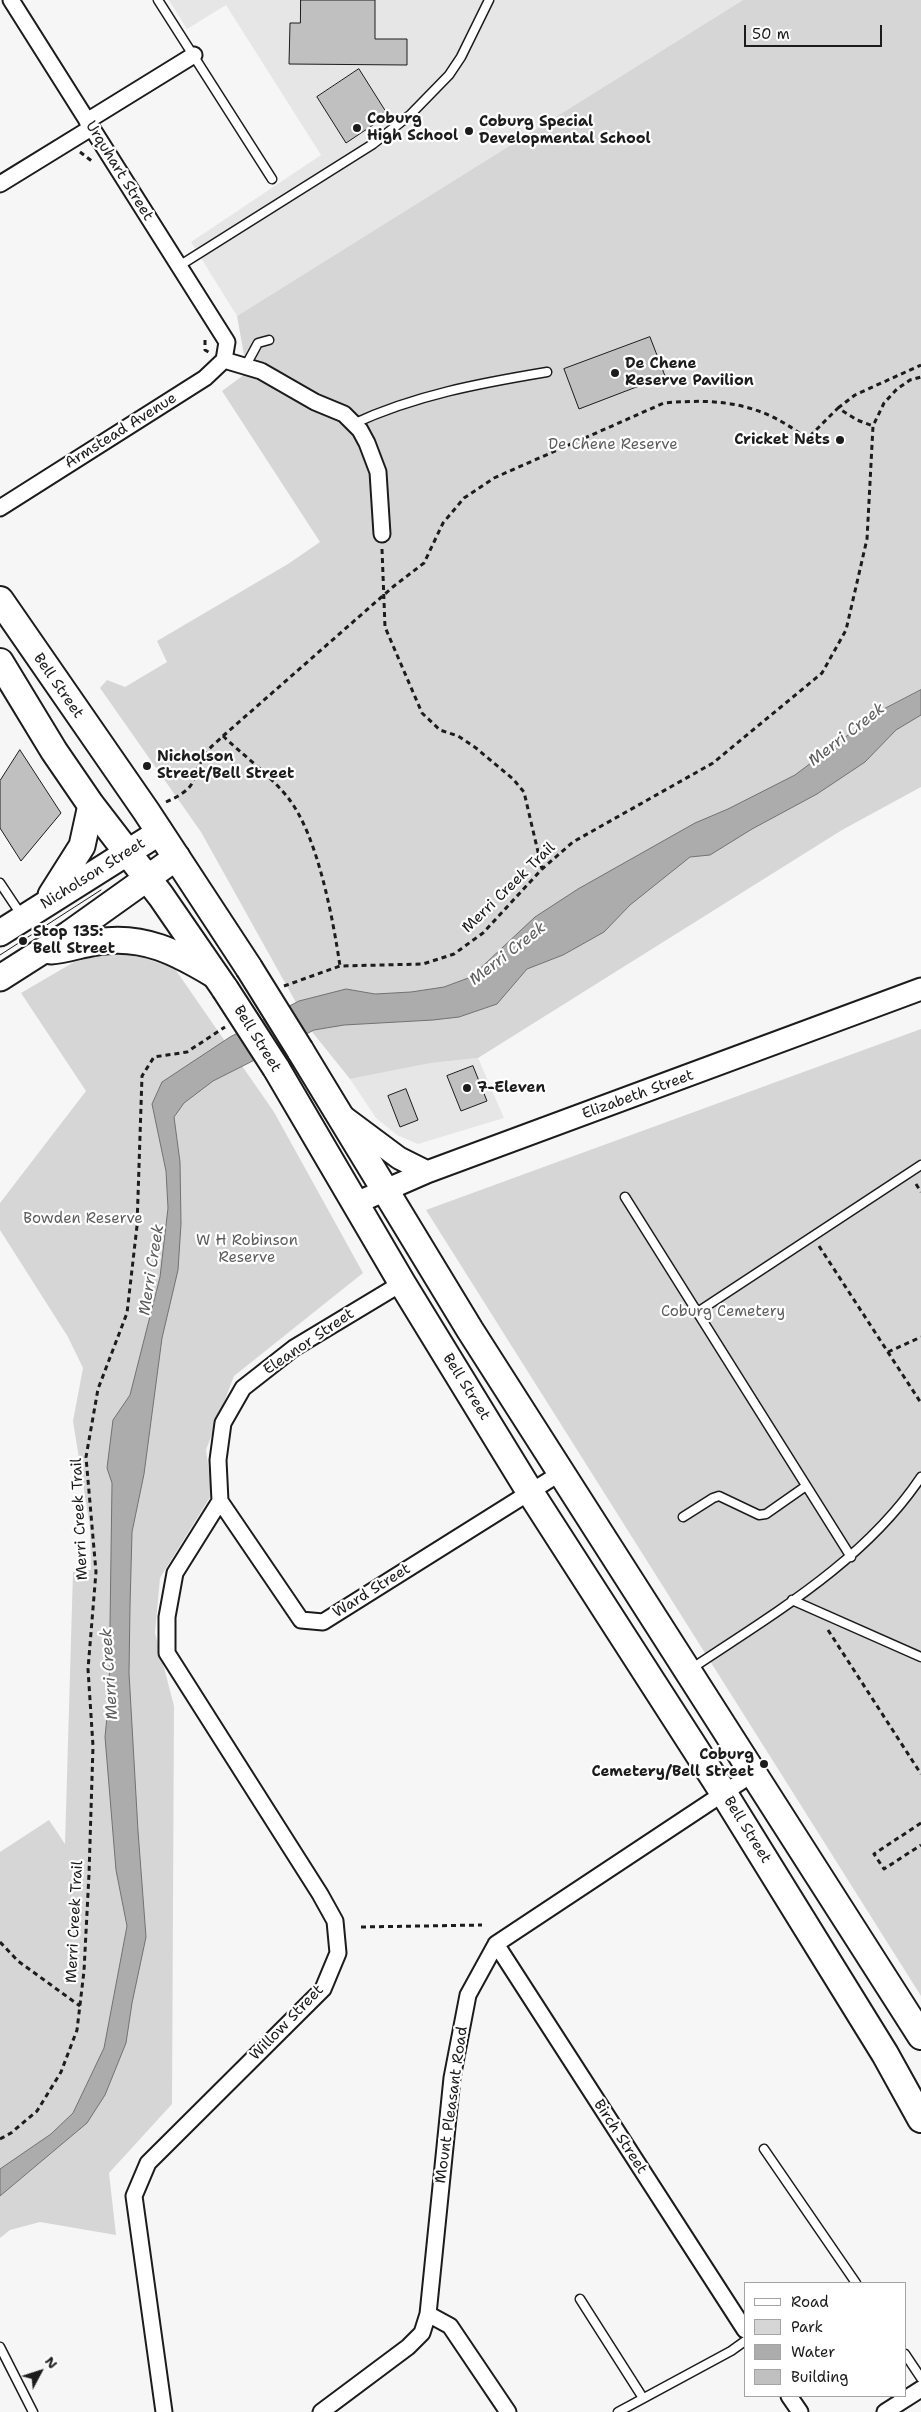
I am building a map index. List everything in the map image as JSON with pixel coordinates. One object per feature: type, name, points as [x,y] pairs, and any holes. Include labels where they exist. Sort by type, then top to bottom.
[{"type":"highway","name":"Bell Street","points":[[0,600],[177,857],[249,968],[340,1114],[470,1330],[689,1670],[921,2036]]},
{"type":"highway","name":"Bell Street","points":[[0,662],[54,751],[92,806],[147,877],[221,983],[276,1068],[402,1283],[530,1492],[723,1792],[885,2054],[921,2119]]},
{"type":"highway","points":[[54,751],[87,727]]},
{"type":"main road","points":[[46,904],[82,846],[92,806]]},
{"type":"main road","name":"Nicholson Street","points":[[0,933],[127,853],[153,822]]},
{"type":"main road","name":"Nicholson Street","points":[[0,978],[42,952],[177,857]]},
{"type":"main road","points":[[42,952],[69,950],[95,942],[116,939],[139,941],[163,947],[182,955],[221,983]]},
{"type":"main road","name":"Elizabeth Street","points":[[356,1203],[427,1172],[921,989]]},
{"type":"main road","points":[[340,1114],[399,1158],[427,1172]]},
{"type":"street","name":"Urquhart Street","points":[[11,0],[227,342],[224,360]]},
{"type":"street","points":[[0,184],[194,55]]},
{"type":"street","points":[[224,360],[261,371],[315,402],[344,414],[367,443],[378,472],[382,534]]},
{"type":"street","name":"Armstead Avenue","points":[[0,508],[205,378],[224,360]]},
{"type":"street","name":"Eleanor Street","points":[[220,1501],[218,1460],[223,1423],[243,1388],[294,1348],[402,1283]]},
{"type":"street","name":"Ward Street","points":[[220,1501],[301,1620],[323,1622],[562,1472]]},
{"type":"street","name":"Willow Street","points":[[164,2412],[134,2196],[148,2163],[323,1989],[338,1953],[335,1921],[320,1894],[167,1653],[167,1617],[175,1573],[220,1501]]},
{"type":"street","name":"Mount Pleasant Road","points":[[321,2412],[408,2347],[422,2334],[428,2314],[452,2078],[468,1995],[496,1944],[754,1773]]},
{"type":"street","name":"Birch Street","points":[[496,1944],[744,2328]]},
{"type":"street","points":[[428,2314],[450,2326],[508,2412]]},
{"type":"street","points":[[885,2412],[921,2389]]},
{"type":"street","points":[[790,2397],[800,2412]]},
{"type":"lane","points":[[158,0],[272,179]]},
{"type":"lane","points":[[179,266],[373,144],[424,102],[449,75],[489,0]]},
{"type":"lane","points":[[245,367],[258,343],[268,340]]},
{"type":"lane","points":[[353,424],[376,414],[466,386],[547,372]]},
{"type":"lane","points":[[0,883],[23,918]]},
{"type":"lane","points":[[696,1313],[921,1165]]},
{"type":"lane","points":[[625,1198],[851,1557]]},
{"type":"lane","points":[[689,1670],[792,1600],[851,1557],[898,1506],[921,1476]]},
{"type":"lane","points":[[683,1517],[712,1498],[719,1496],[759,1515],[766,1514],[806,1486]]},
{"type":"lane","points":[[792,1600],[921,1657]]},
{"type":"lane","points":[[764,2149],[855,2282]]},
{"type":"lane","points":[[580,2299],[644,2398]]},
{"type":"lane","points":[[618,2412],[732,2352],[744,2342]]},
{"type":"lane","points":[[0,2347],[33,2412]]},
{"type":"lane","points":[[906,2356],[921,2378]]},
{"type":"path","points":[[153,822],[184,794],[194,782],[206,753],[384,595],[424,563],[443,523],[464,498],[494,478],[664,403],[695,400],[727,403],[762,410],[787,423],[807,439],[838,408],[855,395],[921,365]]},
{"type":"path","points":[[838,408],[857,420],[873,426],[884,403],[910,380],[921,377]]},
{"type":"path","name":"Merri Creek Trail","points":[[280,988],[340,966],[423,964],[454,954],[483,933],[542,869],[572,842],[712,763],[822,673],[846,630],[867,539],[873,426]]},
{"type":"path","points":[[382,534],[383,615],[388,637],[422,713],[440,730],[458,736],[476,748],[524,792],[542,869]]},
{"type":"path","points":[[223,736],[289,799],[299,816],[320,872],[340,966]]},
{"type":"path","name":"Merri Creek Trail","points":[[0,2139],[11,2133],[37,2111],[61,2072],[77,2030],[89,1874],[93,1746],[88,1669],[96,1572],[86,1457],[98,1389],[127,1313],[137,1226],[142,1076],[154,1057],[187,1052],[209,1039],[230,1023]]},
{"type":"path","points":[[813,1236],[921,1402]]},
{"type":"path","points":[[888,1352],[921,1337]]},
{"type":"path","points":[[824,1614],[826,1626],[921,1774]]},
{"type":"path","points":[[921,1823],[874,1854],[884,1869],[921,1845]]},
{"type":"path","points":[[361,1927],[482,1925]]},
{"type":"path","points":[[0,1942],[18,1961],[80,2006]]},
{"type":"shaded area","points":[[169,0],[743,0],[237,316],[191,242],[321,155],[226,5],[187,29]]},
{"type":"shaded area","name":"7-Eleven","points":[[478,1058],[504,1118],[418,1144],[397,1135],[376,1118],[350,1079],[431,1063]]},
{"type":"green space","name":"De Chene Reserve","points":[[743,0],[921,0],[921,787],[842,830],[478,1058],[431,1063],[350,1079],[313,1033],[201,832],[100,688],[107,680],[125,687],[167,662],[157,641],[288,564],[320,542],[222,391],[245,374],[244,355],[237,316]]},
{"type":"green space","points":[[110,953],[139,956],[175,969],[274,1112],[363,1273],[234,1376],[206,1450],[212,1494],[160,1578],[155,1633],[174,1706],[172,2104],[109,2173],[116,2235],[40,2222],[10,2230],[0,2238],[0,1852],[49,1820],[65,1844],[73,1572],[91,1570],[90,1527],[73,1421],[83,1368],[68,1337],[0,1230],[0,1203],[86,1091],[21,993],[74,962]]},
{"type":"green space","name":"Coburg Cemetery","points":[[921,1029],[921,1996],[426,1210]]},
{"type":"water","name":"Merri Creek","points":[[921,690],[921,715],[896,730],[865,762],[817,794],[752,829],[710,855],[690,857],[630,905],[604,932],[563,955],[527,969],[497,1004],[459,1017],[344,1025],[314,1030],[213,1081],[184,1103],[174,1117],[180,1162],[181,1224],[178,1270],[162,1338],[144,1474],[132,1532],[129,1673],[146,1937],[132,2003],[126,2043],[105,2095],[87,2123],[0,2196],[0,2169],[51,2134],[73,2113],[104,2048],[127,1926],[116,1870],[105,1737],[109,1697],[112,1483],[107,1468],[113,1420],[130,1395],[160,1277],[168,1208],[166,1171],[152,1104],[162,1082],[230,1037],[299,1001],[346,989],[375,994],[411,992],[444,987],[471,977],[535,917],[578,889],[695,823],[728,809],[795,775],[880,711]]},
{"type":"building","points":[[301,0],[375,0],[375,39],[407,39],[407,65],[289,64],[290,23],[300,23]]},
{"type":"building","points":[[359,69],[388,115],[346,143],[317,97]]},
{"type":"building","name":"De Chene Reserve Pavilion","points":[[650,337],[665,376],[579,409],[564,369]]},
{"type":"building","points":[[20,750],[61,813],[21,861],[0,828],[0,781]]},
{"type":"building","name":"7-Eleven","points":[[473,1066],[487,1101],[461,1111],[447,1076]]},
{"type":"building","points":[[406,1089],[418,1120],[400,1127],[388,1096]]},
{"type":"tram line","points":[[0,955],[101,890]]},
{"type":"place","name":"Coburg High School","points":[[357,128]]},
{"type":"place","name":"Coburg Special Developmental School","points":[[469,131]]},
{"type":"place","name":"De Chene Reserve Pavilion","points":[[615,373]]},
{"type":"place","name":"Cricket Nets","points":[[840,440]]},
{"type":"place","name":"Nicholson Street/Bell Street","points":[[147,766]]},
{"type":"place","name":"Stop 135: Bell Street","points":[[23,941]]},
{"type":"place","name":"7-Eleven","points":[[467,1088]]},
{"type":"place","name":"Coburg Cemetery/Bell Street","points":[[764,1764]]},
{"type":"park label","name":"Bowden Reserve","points":[[83,1219]]},
{"type":"park label","name":"W H Robinson Reserve","points":[[247,1250]]}]
